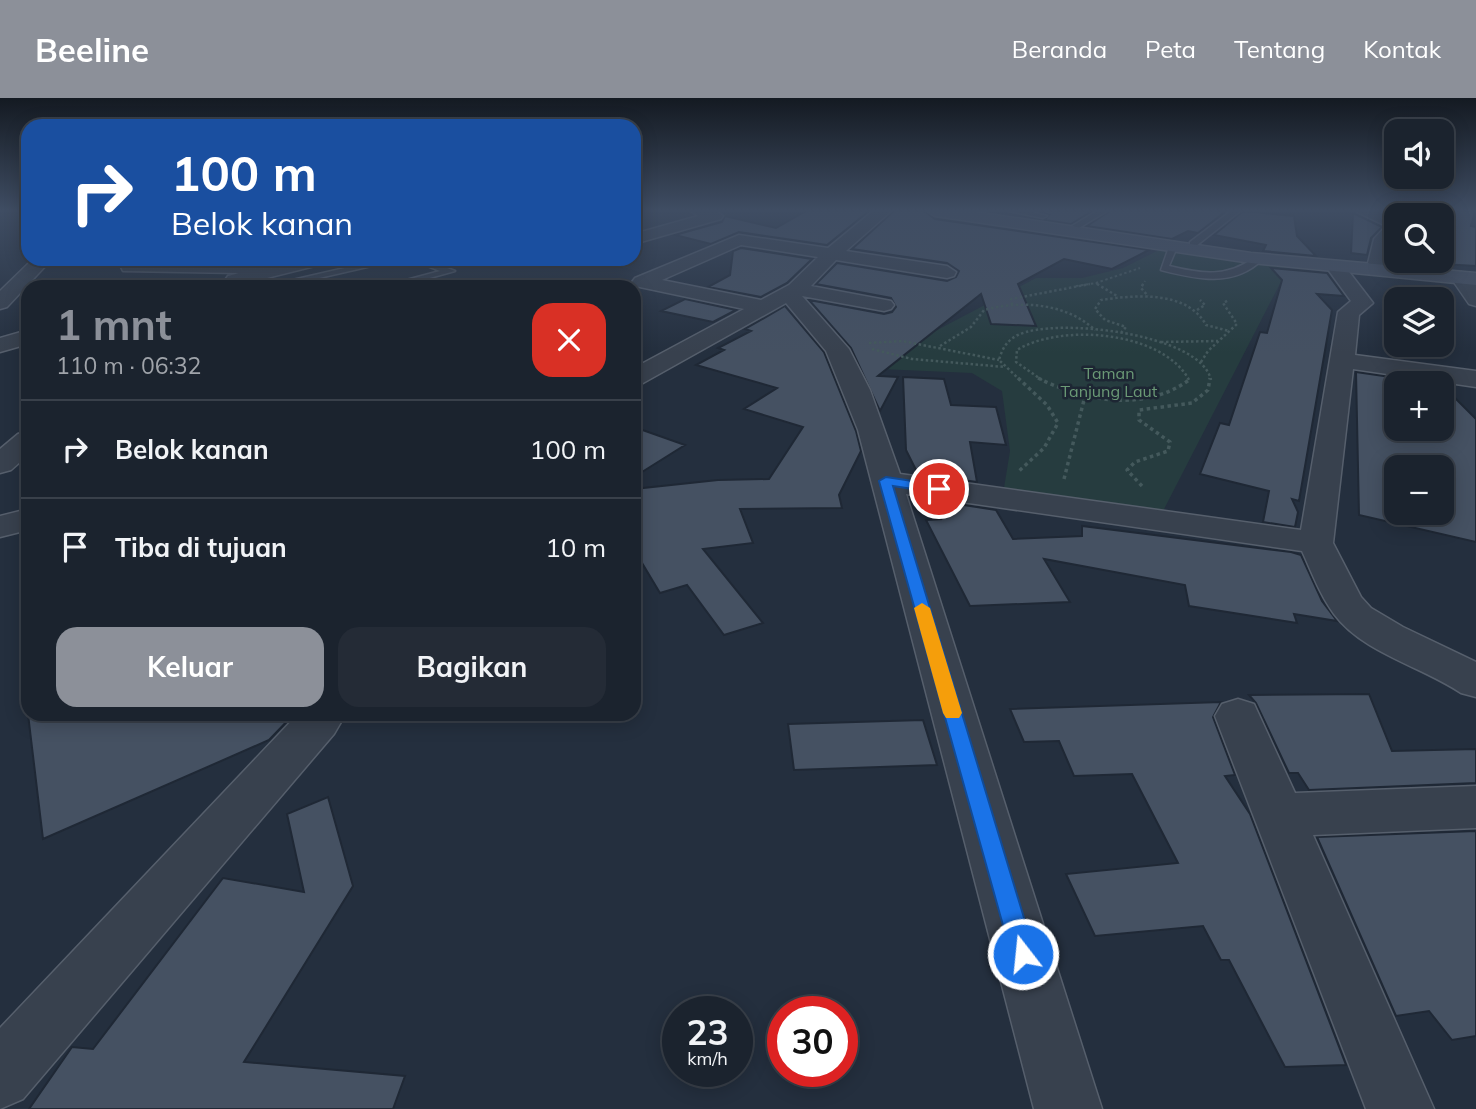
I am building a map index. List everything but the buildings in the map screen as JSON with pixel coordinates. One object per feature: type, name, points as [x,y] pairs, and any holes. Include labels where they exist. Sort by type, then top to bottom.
[{"type":"street","points":[[697,258],[642,282],[884,305]]},
{"type":"street","points":[[641,374],[783,297],[827,258]]},
{"type":"street","points":[[859,258],[947,272]]},
{"type":"street","points":[[1252,258],[1336,268],[1471,275]]},
{"type":"street","points":[[1330,258],[1471,275]]},
{"type":"street","points":[[1377,263],[1378,258]]},
{"type":"street","points":[[12,267],[21,265]]},
{"type":"street","points":[[22,280],[36,266]]},
{"type":"street","points":[[132,266],[248,266]]},
{"type":"street","points":[[223,280],[248,266]]},
{"type":"street","points":[[1336,268],[1363,303],[1349,312],[1316,542],[1348,606],[1356,615],[1476,682]]},
{"type":"street","points":[[1471,275],[1476,300]]},
{"type":"street","points":[[0,303],[21,281]]},
{"type":"street","points":[[783,297],[837,349],[858,390],[872,430],[1068,1109]]},
{"type":"street","points":[[0,345],[21,339]]},
{"type":"street","points":[[1342,360],[1476,379]]},
{"type":"street","points":[[886,481],[1316,542]]},
{"type":"street","points":[[0,527],[21,521]]},
{"type":"street","points":[[1238,716],[1399,1109]]},
{"type":"street","points":[[0,1076],[318,722]]},
{"type":"street","points":[[1278,815],[1476,807]]},
{"type":"lane","points":[[1168,258],[1164,268],[1213,278],[1248,268],[1258,259]]},
{"type":"lane","points":[[299,280],[364,266]]},
{"type":"lane","points":[[413,280],[450,271],[435,266]]},
{"type":"path","points":[[1012,305],[1011,299],[1027,294],[1096,283],[1149,265],[1164,268]]},
{"type":"path","points":[[1201,362],[1218,341],[1237,324],[1223,303],[1242,292],[1247,283],[1213,278]]},
{"type":"path","points":[[1096,283],[1118,297]]},
{"type":"path","points":[[1121,333],[1126,327],[1105,320],[1095,309],[1101,300],[1149,296],[1171,300],[1197,310],[1204,317],[1206,325],[1230,331]]},
{"type":"path","points":[[940,346],[980,321],[984,310],[1012,305],[1043,307],[1071,314],[1088,321],[1095,330]]},
{"type":"path","points":[[999,360],[1003,347],[1020,334],[1071,329],[1121,333],[1156,341],[1201,362],[1210,373],[1208,393],[1192,403],[1139,410],[1139,420],[1170,442],[1168,450],[1135,462],[1127,470],[1146,490]]},
{"type":"path","points":[[1052,336],[1112,338],[1143,345],[1168,355],[1185,368],[1189,380],[1179,391],[1155,398],[1122,400],[1085,396],[1052,386],[1028,374],[1016,362],[1017,350],[1030,341],[1052,336]]},
{"type":"path","points":[[1006,367],[912,359],[864,345],[902,341],[940,346],[999,360],[1048,405],[1058,423],[1044,448],[1014,476]]},
{"type":"path","points":[[1156,341],[1218,341]]},
{"type":"path","points":[[1062,488],[1085,396]]},
{"type":"green space","name":"Taman Tanjung Laut","points":[[1143,258],[1218,258],[1288,268],[1161,515],[1004,488],[1010,451],[1002,391],[972,373],[857,368],[836,329],[922,338],[1036,278],[1082,278],[1123,268]]},
{"type":"slow traffic","points":[[922,608],[953,713]]},
{"type":"route","points":[[939,489],[886,481],[1023,954]]}]
